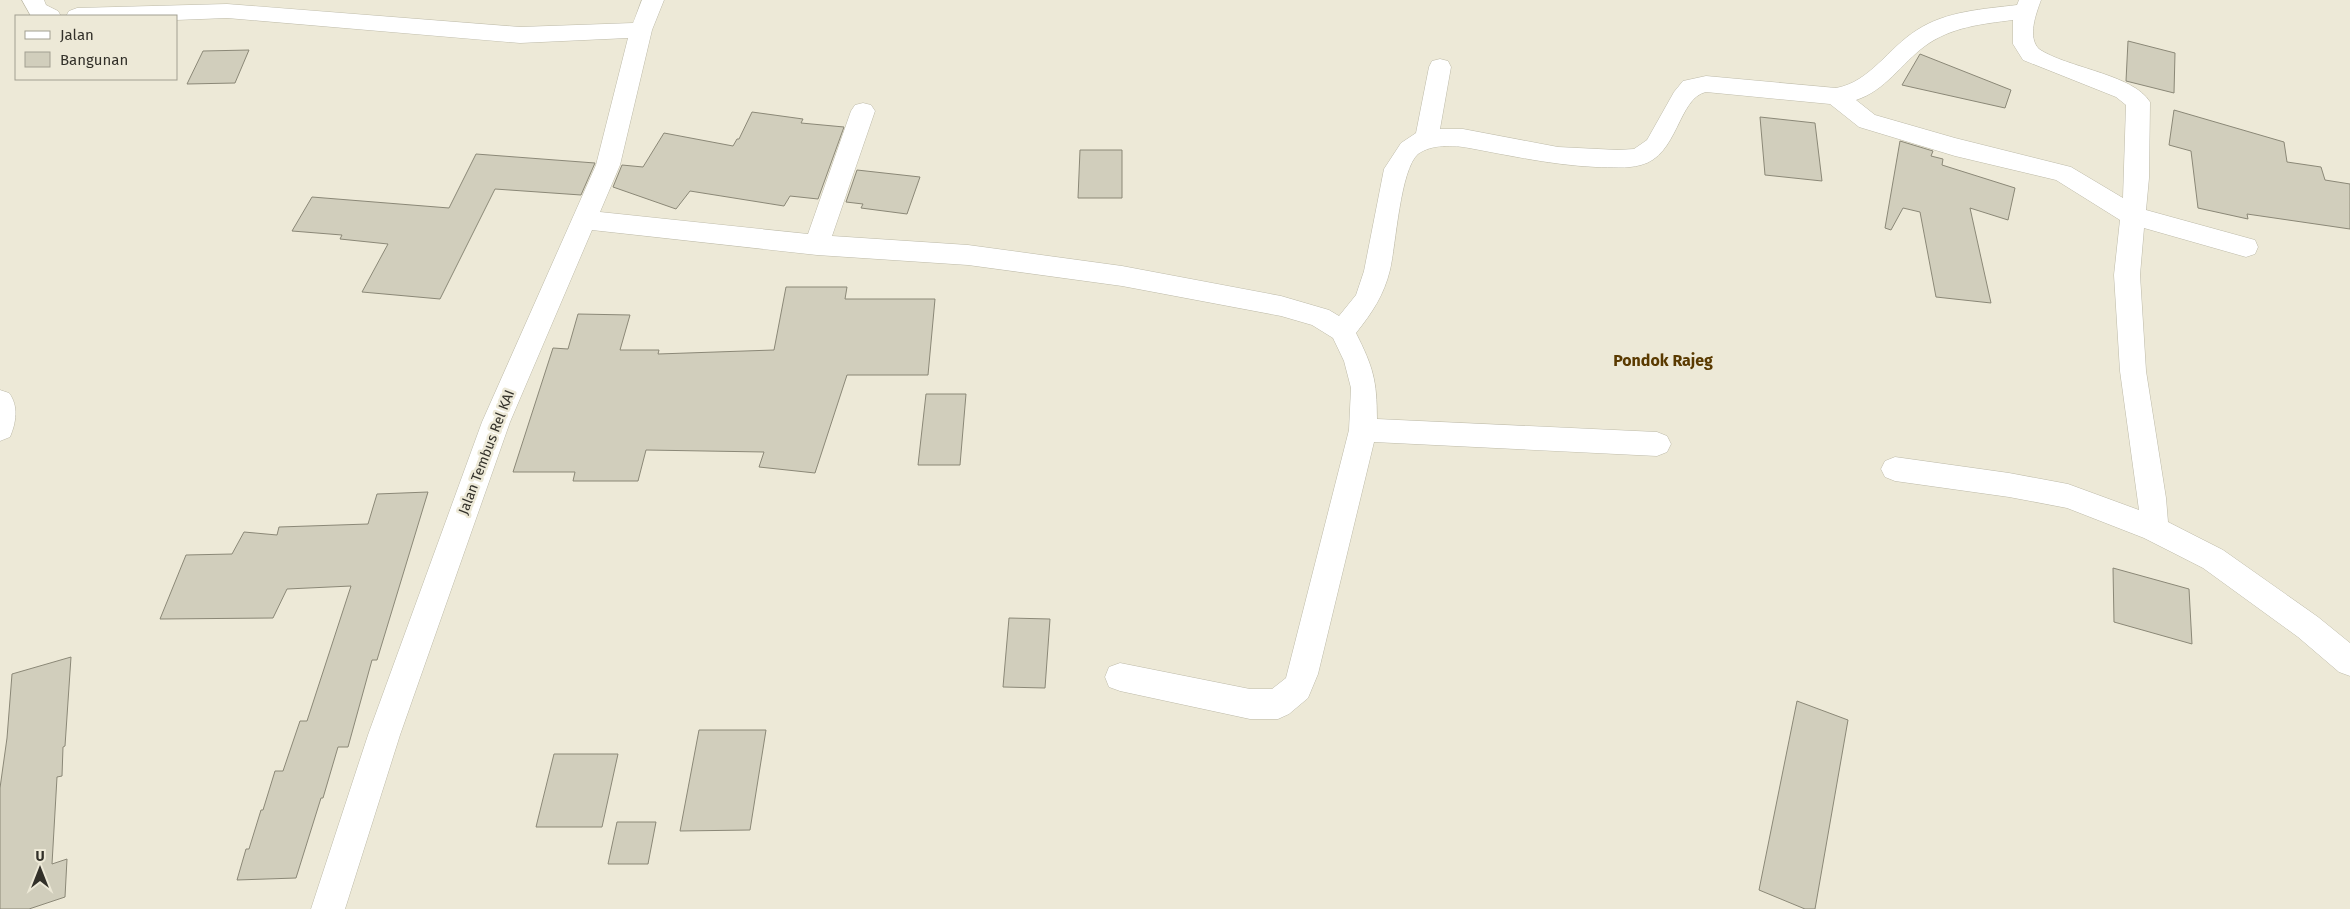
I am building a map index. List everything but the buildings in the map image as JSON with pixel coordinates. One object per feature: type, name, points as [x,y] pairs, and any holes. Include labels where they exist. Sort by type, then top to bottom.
[{"type":"street","points":[[33,0],[38,10],[48,15]]},
{"type":"street","name":"Jalan Tembus Rel KAI","points":[[328,909],[384,735],[496,422],[608,165],[641,30],[653,0]]},
{"type":"street","points":[[1342,331],[1367,300],[1377,271],[1396,169],[1409,149],[1428,138],[1464,138],[1558,156],[1618,159],[1639,157],[1655,146],[1682,98],[1691,87],[1706,84],[1836,96],[1853,93],[1867,86],[1906,48],[1937,28],[2028,5]]},
{"type":"street","points":[[2028,5],[2022,26],[2023,44],[2026,53],[2036,59],[2124,90],[2138,102],[2137,178],[2127,275],[2135,389],[2152,498],[2154,529]]},
{"type":"street","points":[[108,15],[228,11],[304,16],[391,26],[520,35],[641,30]]},
{"type":"street","points":[[1428,138],[1440,67]]},
{"type":"street","points":[[1836,96],[1867,121],[1880,126],[2063,173],[2133,216],[2246,247]]},
{"type":"street","points":[[817,245],[863,111]]},
{"type":"street","points":[[585,220],[817,245],[968,255],[1122,276],[1281,306],[1320,317],[1342,331],[1357,361],[1364,388],[1363,430],[1320,610],[1303,674],[1297,688],[1278,704],[1250,704],[1120,677]]},
{"type":"street","points":[[0,400],[3,405],[0,429]]},
{"type":"street","points":[[1363,430],[1657,444]]},
{"type":"street","points":[[1895,469],[2009,485],[2068,496],[2154,529],[2213,559],[2308,627],[2350,662]]},
{"type":"district","name":"Pondok Rajeg","points":[[1663,360]]}]
